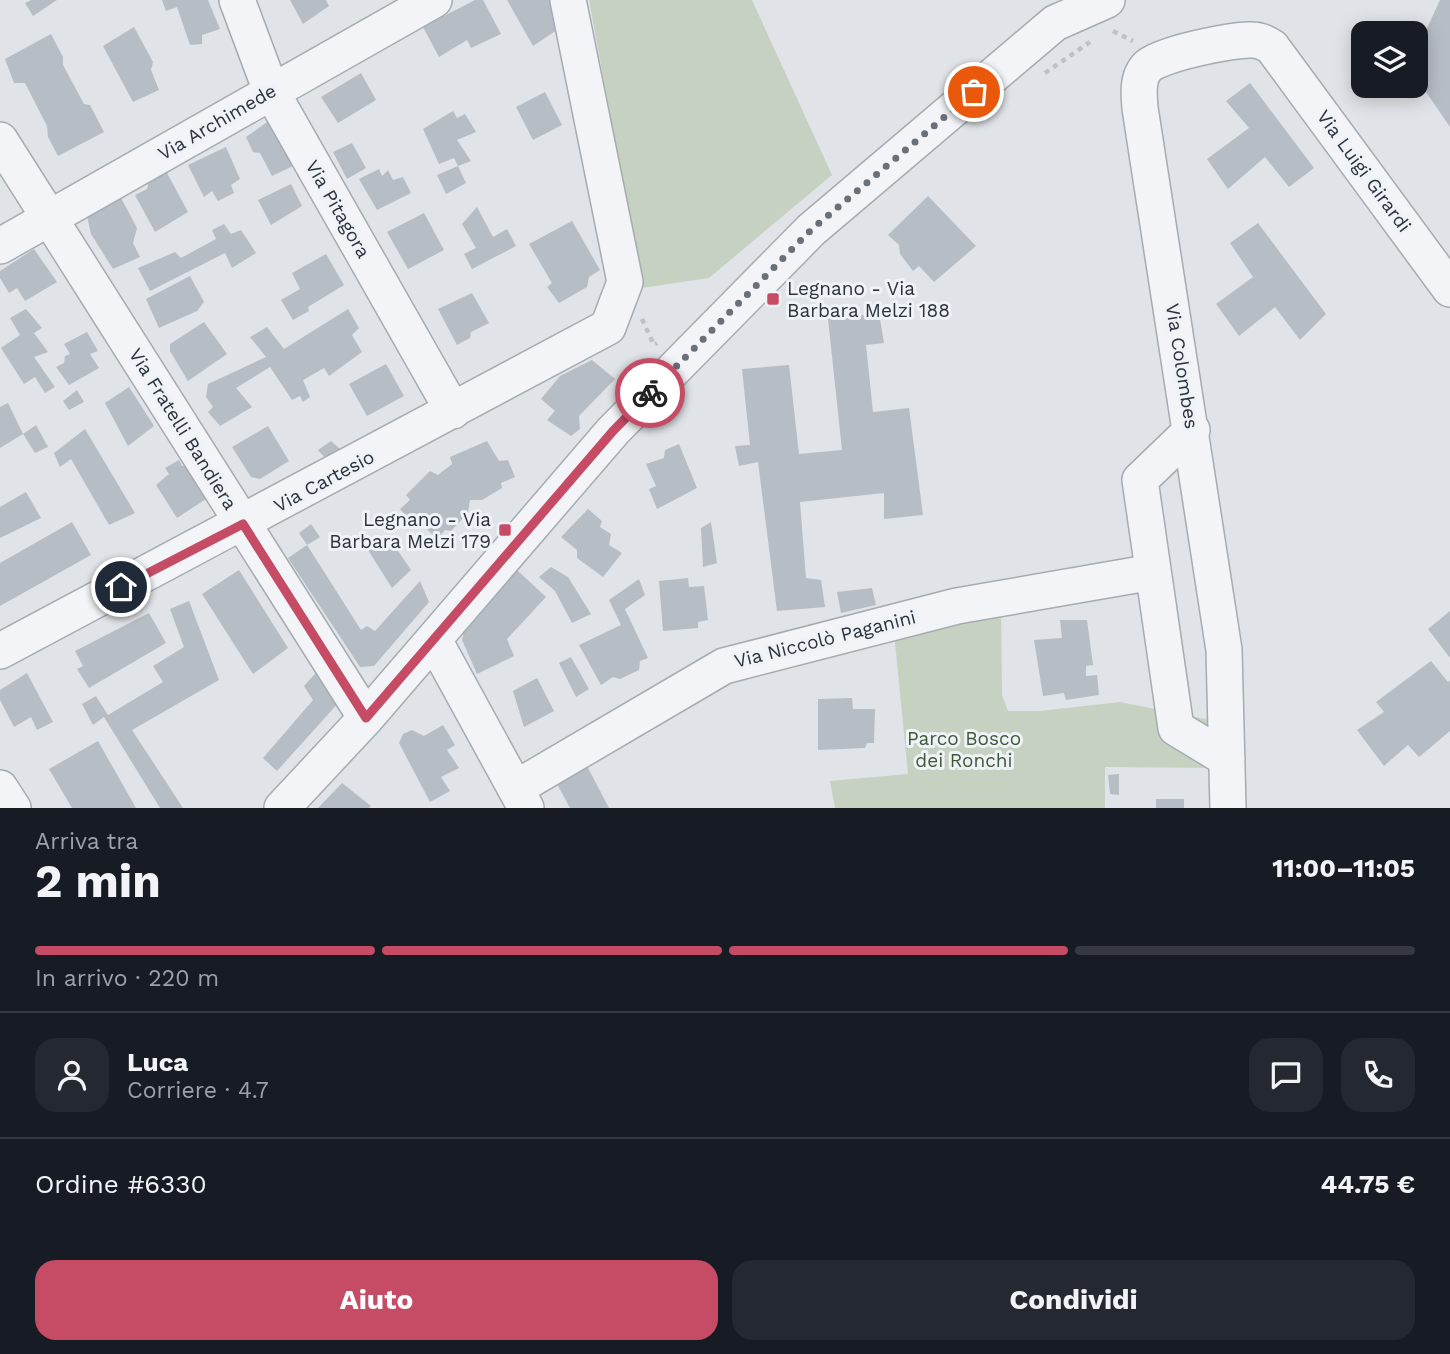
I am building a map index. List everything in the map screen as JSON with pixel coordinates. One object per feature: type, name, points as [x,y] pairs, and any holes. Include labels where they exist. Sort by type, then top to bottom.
[{"type":"street","name":"Via Pitagora","points":[[237,0],[271,91],[453,411]]},
{"type":"street","name":"Via Archimede","points":[[0,246],[435,0]]},
{"type":"street","name":"Via Cartesio","points":[[0,651],[243,524],[608,327],[625,282],[568,0]]},
{"type":"street","points":[[282,808],[366,718],[613,431],[811,230],[1055,23],[1107,0]]},
{"type":"street","name":"Via Colombes","points":[[1228,808],[1224,650],[1140,108],[1140,79],[1145,69],[1163,58],[1239,41],[1265,43],[1278,53]]},
{"type":"street","name":"Via Luigi Girardi","points":[[1278,53],[1450,289]]},
{"type":"street","name":"Via Fratelli Bandiera","points":[[0,140],[366,718]]},
{"type":"street","points":[[1192,430],[1140,480],[1176,728],[1227,759]]},
{"type":"street","name":"Via Niccolò Paganini","points":[[521,798],[724,666],[957,606],[1153,572]]},
{"type":"street","points":[[434,640],[521,798]]},
{"type":"street","points":[[0,788],[13,808]]},
{"type":"green space","points":[[589,0],[752,0],[832,175],[709,278],[642,288]]},
{"type":"green space","name":"Parco Bosco dei Ronchi","points":[[1001,606],[1002,695],[1008,711],[1040,711],[1120,702],[1210,720],[1217,768],[1105,767],[1105,808],[835,808],[830,781],[908,774],[893,622]]},
{"type":"building","points":[[31,0],[57,0],[33,16],[25,3]]},
{"type":"building","points":[[162,0],[208,0],[220,29],[202,35],[202,44],[190,45],[177,7],[166,11]]},
{"type":"building","points":[[290,0],[326,0],[329,6],[303,24]]},
{"type":"building","points":[[475,0],[483,0],[501,34],[471,48],[467,40],[439,57],[423,27]]},
{"type":"building","points":[[507,0],[549,0],[557,30],[533,46]]},
{"type":"building","points":[[1440,0],[1450,0],[1450,127],[1428,95],[1428,26]]},
{"type":"building","points":[[134,27],[153,62],[151,70],[159,90],[133,102],[103,46]]},
{"type":"building","points":[[51,34],[63,57],[63,65],[84,104],[90,105],[104,132],[58,156],[48,137],[47,126],[25,83],[14,83],[5,59]]},
{"type":"building","points":[[361,73],[376,100],[338,123],[321,97]]},
{"type":"building","points":[[1250,83],[1314,168],[1289,187],[1265,157],[1228,189],[1207,159],[1249,128],[1226,101]]},
{"type":"building","points":[[545,92],[562,125],[533,140],[516,107]]},
{"type":"building","points":[[453,111],[457,118],[465,114],[476,132],[457,140],[471,161],[458,166],[454,158],[439,164],[423,129]]},
{"type":"building","points":[[273,118],[297,164],[272,176],[260,153],[253,152],[246,137]]},
{"type":"building","points":[[352,143],[366,168],[347,179],[333,152]]},
{"type":"building","points":[[226,147],[240,179],[231,185],[234,193],[218,201],[212,191],[204,197],[188,165]]},
{"type":"building","points":[[458,166],[466,183],[446,194],[437,175]]},
{"type":"building","points":[[379,169],[382,176],[388,170],[393,180],[403,177],[411,193],[377,210],[359,179]]},
{"type":"building","points":[[166,171],[188,212],[155,232],[135,195],[147,189],[149,181]]},
{"type":"building","points":[[291,184],[302,206],[271,225],[258,200]]},
{"type":"building","points":[[928,196],[976,246],[934,282],[919,266],[913,271],[900,254],[899,245],[888,235]]},
{"type":"building","points":[[121,198],[137,228],[133,243],[140,257],[113,269],[91,234],[87,216]]},
{"type":"building","points":[[477,207],[493,237],[507,229],[516,246],[472,269],[464,254],[476,248],[462,224]]},
{"type":"building","points":[[424,213],[444,250],[408,269],[387,232]]},
{"type":"building","points":[[572,221],[600,270],[589,277],[587,287],[559,303],[547,287],[552,283],[529,244]]},
{"type":"building","points":[[1258,223],[1326,314],[1300,340],[1275,307],[1239,336],[1216,304],[1253,277],[1230,243]]},
{"type":"building","points":[[224,224],[231,234],[241,230],[256,253],[232,268],[225,253],[150,291],[138,268],[175,252],[181,258],[216,239],[212,230]]},
{"type":"building","points":[[34,249],[57,282],[25,301],[17,288],[9,293],[0,278],[0,271]]},
{"type":"building","points":[[326,254],[344,285],[308,307],[309,311],[293,320],[281,300],[300,289],[292,273]]},
{"type":"building","points":[[190,276],[204,302],[197,311],[159,328],[146,299]]},
{"type":"building","points":[[472,293],[489,323],[471,332],[470,338],[457,345],[438,309]]},
{"type":"building","points":[[26,309],[42,328],[34,333],[48,352],[34,357],[55,387],[45,393],[35,377],[24,384],[1,348],[20,335],[10,318]]},
{"type":"building","points":[[348,309],[359,328],[352,335],[362,352],[329,376],[324,368],[303,380],[310,397],[303,402],[300,396],[292,400],[270,367],[236,388],[252,407],[220,426],[208,412],[213,407],[206,397],[208,384],[266,357],[250,337],[267,327],[284,349]]},
{"type":"building","points":[[879,313],[884,343],[866,345],[873,412],[909,408],[923,515],[884,519],[884,493],[800,502],[806,578],[821,580],[825,607],[777,611],[758,462],[739,466],[735,446],[750,445],[742,369],[789,365],[799,454],[842,450],[828,319]]},
{"type":"building","points":[[204,322],[227,354],[188,381],[170,351],[170,344]]},
{"type":"building","points":[[87,332],[98,351],[90,354],[99,368],[69,385],[56,367],[64,363],[65,356],[70,354],[64,344]]},
{"type":"building","points":[[592,360],[615,379],[579,416],[580,429],[571,436],[547,420],[555,411],[541,399],[560,376]]},
{"type":"building","points":[[386,364],[404,396],[367,416],[349,384]]},
{"type":"building","points":[[129,387],[154,426],[128,446],[105,403]]},
{"type":"building","points":[[77,390],[84,402],[69,410],[63,401]]},
{"type":"building","points":[[8,403],[23,434],[0,448],[0,407]]},
{"type":"building","points":[[36,425],[48,447],[35,453],[23,434]]},
{"type":"building","points":[[268,426],[289,461],[260,479],[251,477],[232,447]]},
{"type":"building","points":[[85,429],[135,513],[109,525],[71,459],[60,467],[54,453]]},
{"type":"building","points":[[331,441],[340,449],[326,459],[318,450]]},
{"type":"building","points":[[487,441],[499,461],[508,460],[515,477],[501,483],[502,488],[482,500],[470,500],[468,513],[451,531],[445,530],[437,539],[417,520],[412,523],[400,509],[410,500],[406,495],[430,471],[438,475],[452,464],[450,457]]},
{"type":"building","points":[[679,444],[697,488],[657,509],[649,489],[656,486],[646,464],[664,458],[665,450]]},
{"type":"building","points":[[179,460],[182,466],[191,465],[209,497],[177,518],[156,485],[169,474],[165,468]]},
{"type":"building","points":[[26,492],[41,518],[0,538],[0,507]]},
{"type":"building","points":[[588,509],[602,521],[600,527],[611,534],[609,545],[622,553],[603,577],[577,558],[577,550],[561,537]]},
{"type":"building","points":[[72,522],[91,555],[0,606],[0,563]]},
{"type":"building","points":[[711,522],[717,563],[703,567],[701,528]]},
{"type":"building","points":[[311,524],[320,537],[307,545],[299,533]]},
{"type":"building","points":[[388,536],[411,570],[392,588],[368,550]]},
{"type":"building","points":[[307,545],[361,630],[367,626],[375,631],[420,581],[429,602],[374,666],[360,667],[288,558]]},
{"type":"building","points":[[551,567],[568,577],[591,614],[572,623],[555,591],[539,577]]},
{"type":"building","points":[[239,570],[288,648],[253,674],[202,594]]},
{"type":"building","points":[[517,570],[546,597],[507,639],[514,656],[477,674],[462,640],[465,627]]},
{"type":"building","points":[[688,578],[689,587],[704,586],[708,620],[698,622],[698,628],[663,631],[659,581]]},
{"type":"building","points":[[639,579],[645,595],[625,609],[648,658],[640,661],[639,670],[620,679],[613,677],[601,685],[579,645],[621,625],[609,600]]},
{"type":"building","points":[[872,588],[876,605],[841,613],[837,592]]},
{"type":"building","points":[[189,601],[219,680],[132,730],[183,808],[160,808],[104,717],[93,725],[82,704],[96,696],[108,715],[163,682],[153,666],[184,647],[170,609]]},
{"type":"building","points":[[1450,611],[1450,658],[1428,629]]},
{"type":"building","points":[[149,613],[166,643],[89,688],[77,669],[83,666],[75,651]]},
{"type":"building","points":[[1060,620],[1087,620],[1093,665],[1086,666],[1086,676],[1097,675],[1099,695],[1066,700],[1064,693],[1043,696],[1034,640],[1062,638]]},
{"type":"building","points":[[571,657],[589,689],[576,697],[559,663]]},
{"type":"building","points":[[1431,661],[1448,682],[1450,680],[1450,731],[1419,757],[1408,745],[1384,766],[1357,730],[1384,712],[1376,702]]},
{"type":"building","points":[[321,667],[341,700],[277,771],[263,758],[313,700],[304,686]]},
{"type":"building","points":[[27,673],[53,722],[37,730],[31,717],[14,727],[0,700],[0,690]]},
{"type":"building","points":[[537,678],[554,711],[524,727],[513,691]]},
{"type":"building","points":[[852,698],[853,709],[875,709],[874,743],[867,743],[865,748],[818,750],[818,699]]},
{"type":"building","points":[[443,725],[455,745],[447,750],[459,768],[441,777],[450,791],[430,802],[399,743],[403,734],[412,730],[424,736]]},
{"type":"building","points":[[98,741],[136,808],[72,808],[49,769]]},
{"type":"building","points":[[587,766],[609,808],[570,808],[556,782]]},
{"type":"building","points":[[1119,774],[1119,795],[1110,794],[1108,775]]},
{"type":"building","points":[[342,783],[371,806],[318,808]]},
{"type":"building","points":[[1156,799],[1184,799],[1184,808],[1156,808]]},
{"type":"way so far","points":[[650,393],[811,230],[974,92]]},
{"type":"place","name":"Legnano - Via Barbara Melzi 188","points":[[773,299]]},
{"type":"place","name":"Legnano - Via Barbara Melzi 179","points":[[505,530]]},
{"type":"route","points":[[121,587],[243,524],[366,718],[613,431],[650,393]]}]
